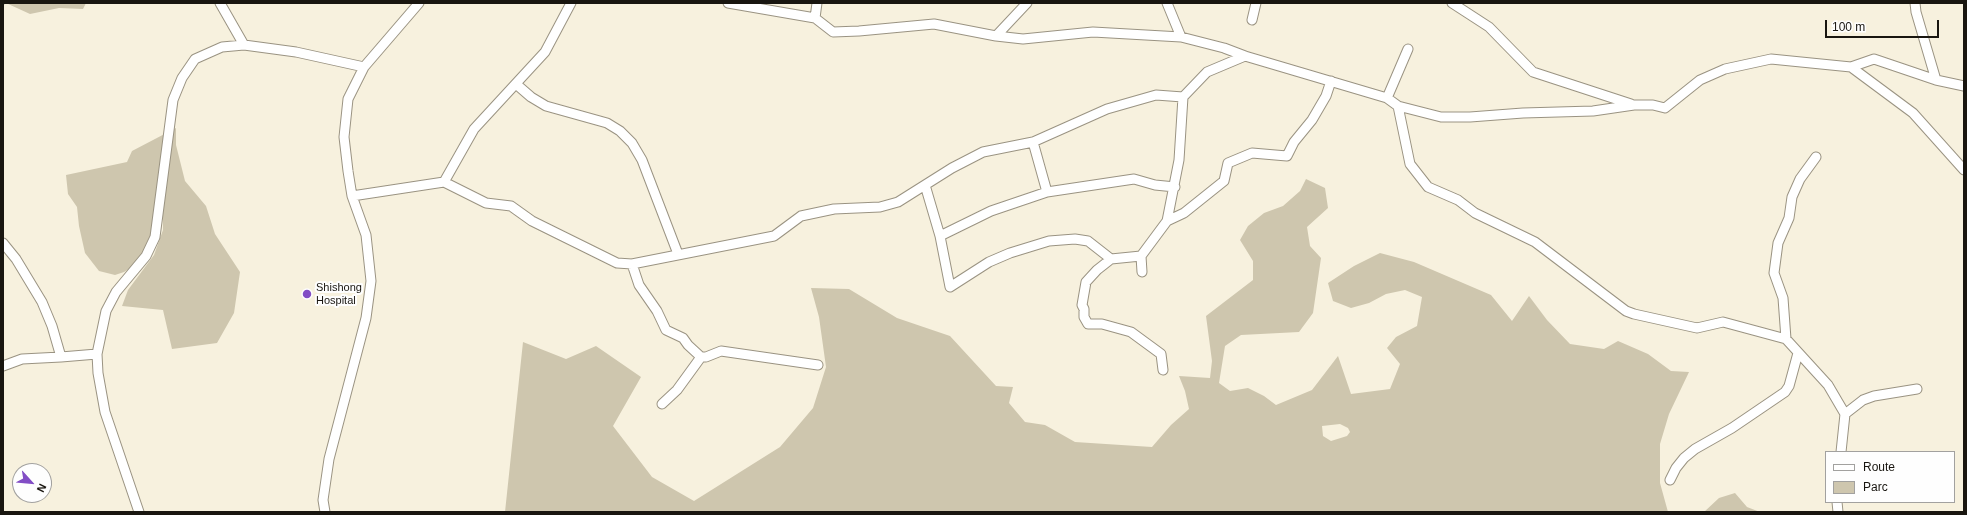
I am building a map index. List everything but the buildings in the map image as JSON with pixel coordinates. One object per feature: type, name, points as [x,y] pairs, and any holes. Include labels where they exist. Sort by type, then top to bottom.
[{"type":"street","points":[[220,3],[244,45]]},
{"type":"street","points":[[325,512],[323,500],[329,459],[366,318],[370,281],[366,235],[352,196],[344,137],[348,99],[364,67],[419,3]]},
{"type":"street","points":[[444,182],[474,129],[545,52],[571,3]]},
{"type":"street","points":[[728,3],[815,18],[833,32],[934,24],[996,36],[1023,39],[1093,32],[1180,37],[1224,48],[1245,56],[1387,98],[1398,106],[1442,117],[1593,111],[1634,105],[1653,105],[1665,108],[1700,80],[1725,69],[1771,59],[1852,67],[1874,59],[1936,80],[1964,86]]},
{"type":"street","points":[[815,18],[817,3]]},
{"type":"street","points":[[996,36],[1027,3]]},
{"type":"street","points":[[1167,3],[1180,37]]},
{"type":"street","points":[[1252,20],[1256,3]]},
{"type":"street","points":[[1452,3],[1490,26],[1533,72],[1634,105]]},
{"type":"street","points":[[1915,3],[1916,12],[1936,80]]},
{"type":"street","points":[[139,512],[105,412],[98,373],[97,354],[106,311],[116,292],[146,256],[155,237],[173,100],[182,78],[195,59],[222,47],[244,45],[296,52],[364,67]]},
{"type":"street","points":[[1387,98],[1408,49]]},
{"type":"street","points":[[1142,272],[1141,256],[1167,221],[1175,187],[1180,153],[1183,98],[1207,72],[1245,56]]},
{"type":"street","points":[[1852,67],[1913,114],[1964,170]]},
{"type":"street","points":[[1167,221],[1184,213],[1224,181],[1228,163],[1252,153],[1287,156],[1294,142],[1312,120],[1326,96],[1331,81]]},
{"type":"street","points":[[516,84],[531,97],[546,106],[607,123],[620,131],[632,143],[642,160],[678,254]]},
{"type":"street","points":[[352,196],[444,182],[486,203],[510,206],[532,221],[617,263],[632,264],[774,236],[801,216],[834,209],[880,207],[898,202],[952,168],[983,152],[1033,142],[1107,109],[1156,95],[1183,98]]},
{"type":"street","points":[[1398,106],[1410,164],[1428,187],[1458,200],[1475,213],[1535,242],[1626,311],[1697,328],[1723,322],[1786,339],[1828,385],[1845,414],[1841,451]]},
{"type":"street","points":[[1033,142],[1047,192]]},
{"type":"street","points":[[1786,339],[1782,298],[1774,273],[1778,243],[1789,218],[1792,197],[1800,179],[1816,158]]},
{"type":"street","points":[[940,236],[991,211],[1047,192],[1134,179],[1155,185],[1175,187]]},
{"type":"street","points":[[925,185],[940,236],[950,287],[989,262],[1010,253],[1049,241],[1075,239],[1088,241],[1111,259]]},
{"type":"street","points":[[3,243],[16,259],[42,302],[52,326],[61,357]]},
{"type":"street","points":[[1141,256],[1111,259],[1097,270],[1086,282],[1081,301],[1084,317],[1088,324],[1102,324],[1131,332],[1161,354],[1163,370]]},
{"type":"street","points":[[632,264],[639,285],[657,312],[666,330],[683,338],[700,357],[706,357],[721,351],[818,365]]},
{"type":"street","points":[[1670,480],[1676,468],[1695,448],[1732,428],[1785,392],[1789,386],[1798,353]]},
{"type":"street","points":[[3,366],[22,359],[97,354]]},
{"type":"street","points":[[662,404],[677,390],[700,357]]},
{"type":"street","points":[[1845,414],[1863,400],[1874,396],[1917,389]]},
{"type":"green space","points":[[6,3],[86,3],[83,9],[59,8],[30,14]]},
{"type":"green space","points":[[176,128],[176,145],[185,181],[206,206],[215,234],[240,272],[234,313],[217,343],[172,349],[163,310],[122,306],[128,290],[154,255],[163,230],[163,220],[155,214],[151,242],[134,266],[115,275],[99,271],[85,253],[79,226],[77,207],[68,194],[66,175],[127,162],[132,151]]},
{"type":"green space","points":[[1306,179],[1325,188],[1328,208],[1307,227],[1310,246],[1321,258],[1313,313],[1299,332],[1241,335],[1225,346],[1219,383],[1230,391],[1248,388],[1264,396],[1276,405],[1312,390],[1338,356],[1351,394],[1390,389],[1400,364],[1387,348],[1396,337],[1417,326],[1422,297],[1405,290],[1386,294],[1369,303],[1351,308],[1333,301],[1328,283],[1354,266],[1380,253],[1414,262],[1491,295],[1512,321],[1529,296],[1547,320],[1570,344],[1604,349],[1618,341],[1648,354],[1671,371],[1689,372],[1669,414],[1660,444],[1660,483],[1668,512],[505,512],[523,342],[566,359],[596,346],[641,377],[613,426],[652,477],[694,501],[780,447],[813,408],[826,367],[819,317],[811,288],[849,289],[897,318],[950,336],[996,386],[1013,387],[1009,403],[1025,422],[1045,425],[1075,442],[1152,447],[1171,425],[1189,409],[1185,391],[1179,376],[1210,378],[1212,361],[1206,316],[1253,280],[1253,261],[1240,240],[1248,226],[1264,213],[1283,206],[1300,191]],"holes":[[[1340,424],[1348,428],[1350,432],[1347,436],[1331,441],[1323,436],[1322,426]]]},
{"type":"green space","points":[[1735,493],[1747,507],[1760,512],[1704,512],[1719,498]]},
{"type":"place","name":"Shishong Hospital","points":[[307,294]]}]
